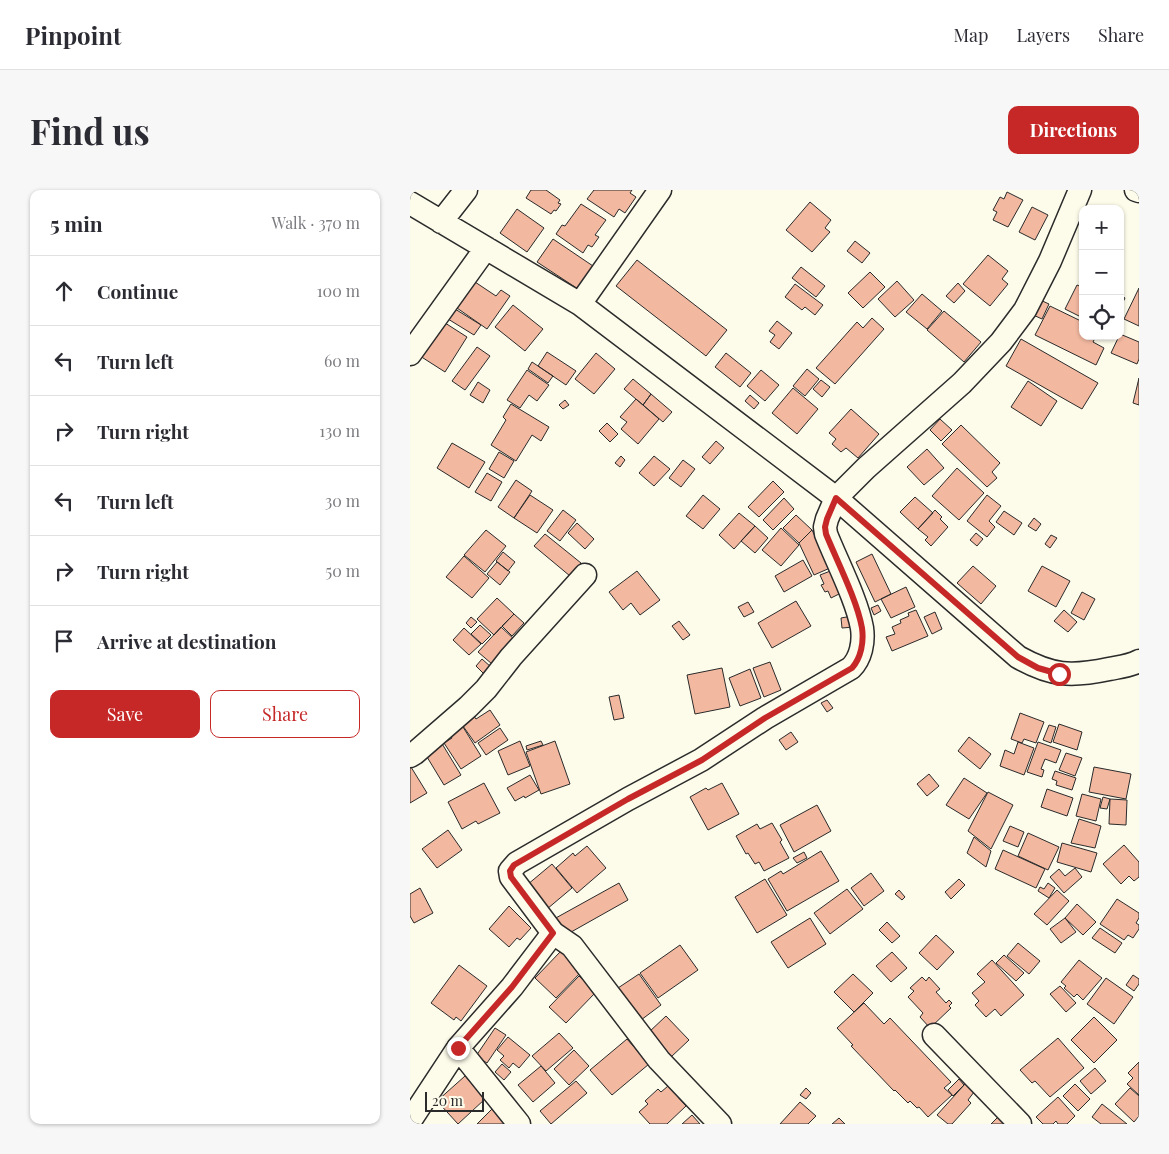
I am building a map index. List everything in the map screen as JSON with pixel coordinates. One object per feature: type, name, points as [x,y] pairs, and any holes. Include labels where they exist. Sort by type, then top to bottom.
[{"type":"street","points":[[441,222],[466,190]]},
{"type":"street","points":[[580,304],[660,190]]},
{"type":"street","points":[[720,1124],[659,1060],[572,946],[553,933],[511,877],[510,871],[514,865],[628,799],[702,760],[765,718],[852,668],[857,662],[862,642],[862,627],[851,594],[826,534],[825,527],[836,498],[866,468],[962,383],[1001,342],[1026,310],[1050,261],[1080,190]]},
{"type":"street","points":[[410,203],[580,304],[836,498],[1018,657],[1038,668],[1059,674],[1082,675],[1139,661]]},
{"type":"street","points":[[410,354],[486,248]]},
{"type":"street","points":[[410,756],[416,753],[486,689],[511,657],[584,575]]},
{"type":"street","points":[[410,1122],[458,1048],[512,987],[553,933]]},
{"type":"street","points":[[934,1035],[1020,1124]]},
{"type":"street","points":[[458,1048],[519,1124]]},
{"type":"building","points":[[531,190],[546,190],[560,200],[558,203],[561,204],[551,214],[526,198]]},
{"type":"building","points":[[594,190],[632,190],[630,193],[636,197],[625,213],[619,209],[614,217],[587,199]]},
{"type":"building","points":[[1007,192],[1023,200],[1008,227],[993,220],[997,212],[993,210],[1000,197],[1004,199]]},
{"type":"building","points":[[810,202],[831,220],[825,228],[830,232],[812,252],[786,230]]},
{"type":"building","points":[[581,204],[606,220],[595,235],[599,237],[592,247],[588,245],[583,253],[556,234],[562,225],[565,226]]},
{"type":"building","points":[[1032,207],[1048,215],[1035,240],[1019,232]]},
{"type":"building","points":[[517,209],[544,228],[527,252],[500,233]]},
{"type":"building","points":[[553,239],[593,266],[578,289],[537,262]]},
{"type":"building","points":[[855,241],[870,253],[862,263],[847,251]]},
{"type":"building","points":[[988,255],[1008,271],[1002,279],[1008,284],[990,306],[963,284]]},
{"type":"building","points":[[637,260],[727,330],[706,356],[616,286]]},
{"type":"building","points":[[801,267],[825,286],[816,297],[792,278]]},
{"type":"building","points":[[870,272],[885,287],[863,308],[848,293]]},
{"type":"building","points":[[897,281],[914,300],[895,317],[878,299]]},
{"type":"building","points":[[475,282],[496,296],[501,290],[510,296],[487,329],[457,308]]},
{"type":"building","points":[[958,283],[965,291],[954,303],[946,296]]},
{"type":"building","points":[[795,284],[823,305],[815,315],[805,307],[802,310],[785,297]]},
{"type":"building","points":[[1077,285],[1079,286],[1079,316],[1065,309]]},
{"type":"building","points":[[1139,288],[1139,326],[1124,319]]},
{"type":"building","points":[[922,294],[942,311],[927,329],[906,312]]},
{"type":"building","points":[[1038,299],[1049,304],[1042,319],[1031,314]]},
{"type":"building","points":[[513,305],[543,329],[525,351],[495,327]]},
{"type":"building","points":[[1050,306],[1079,320],[1079,340],[1094,340],[1093,342],[1104,348],[1096,365],[1035,335]]},
{"type":"building","points":[[455,309],[481,325],[474,335],[448,319]]},
{"type":"building","points":[[944,311],[981,342],[964,362],[927,330]]},
{"type":"building","points":[[872,318],[884,329],[835,384],[816,368],[857,322],[863,328]]},
{"type":"building","points":[[442,321],[467,337],[445,372],[420,356]]},
{"type":"building","points":[[777,321],[792,333],[779,349],[770,342],[775,335],[769,331]]},
{"type":"building","points":[[1124,336],[1139,342],[1139,359],[1137,364],[1111,353],[1117,340],[1124,340]]},
{"type":"building","points":[[1021,339],[1098,383],[1082,409],[1006,366]]},
{"type":"building","points":[[477,347],[490,356],[465,390],[452,381]]},
{"type":"building","points":[[547,352],[576,371],[566,385],[538,366]]},
{"type":"building","points":[[596,353],[615,369],[594,394],[575,379]]},
{"type":"building","points":[[726,353],[751,373],[740,387],[715,367]]},
{"type":"building","points":[[532,362],[553,376],[548,383],[528,369]]},
{"type":"building","points":[[807,369],[819,379],[805,396],[793,386]]},
{"type":"building","points":[[527,370],[549,385],[537,401],[529,395],[520,408],[507,400]]},
{"type":"building","points":[[761,370],[779,385],[765,401],[747,386]]},
{"type":"building","points":[[1139,378],[1139,405],[1133,403]]},
{"type":"building","points":[[633,379],[651,394],[643,405],[624,389]]},
{"type":"building","points":[[821,380],[830,387],[822,397],[813,389]]},
{"type":"building","points":[[1028,381],[1057,401],[1041,426],[1011,407]]},
{"type":"building","points":[[478,382],[490,390],[483,403],[470,395]]},
{"type":"building","points":[[793,388],[818,409],[797,434],[772,413]]},
{"type":"building","points":[[651,394],[672,412],[663,422],[643,405]]},
{"type":"building","points":[[750,395],[759,403],[754,409],[745,401]]},
{"type":"building","points":[[636,399],[659,419],[638,444],[621,429],[627,422],[620,417]]},
{"type":"building","points":[[565,400],[569,405],[563,409],[559,405]]},
{"type":"building","points":[[511,404],[549,427],[541,441],[532,435],[516,461],[491,445],[506,420],[503,417]]},
{"type":"building","points":[[851,409],[879,434],[858,458],[846,448],[841,452],[832,444],[836,439],[829,433]]},
{"type":"building","points":[[940,419],[952,430],[941,441],[930,430]]},
{"type":"building","points":[[607,423],[618,434],[610,442],[599,431]]},
{"type":"building","points":[[961,425],[1000,463],[992,472],[997,478],[987,487],[942,444]]},
{"type":"building","points":[[716,441],[724,448],[710,464],[702,457]]},
{"type":"building","points":[[452,443],[485,462],[469,488],[437,468]]},
{"type":"building","points":[[927,449],[944,468],[924,485],[907,467]]},
{"type":"building","points":[[499,452],[514,461],[504,478],[489,469]]},
{"type":"building","points":[[621,456],[625,460],[620,467],[615,463]]},
{"type":"building","points":[[654,456],[670,469],[654,486],[639,473]]},
{"type":"building","points":[[683,460],[695,469],[681,487],[669,478]]},
{"type":"building","points":[[957,468],[984,493],[959,520],[932,496]]},
{"type":"building","points":[[487,473],[502,482],[491,501],[475,492]]},
{"type":"building","points":[[516,480],[532,491],[514,518],[498,507]]},
{"type":"building","points":[[773,481],[784,492],[759,517],[748,507]]},
{"type":"building","points":[[530,495],[553,510],[537,533],[514,518]]},
{"type":"building","points":[[703,495],[720,509],[703,529],[686,516]]},
{"type":"building","points":[[987,495],[1001,506],[989,521],[995,527],[987,537],[967,521]]},
{"type":"building","points":[[915,497],[933,513],[918,529],[900,512]]},
{"type":"building","points":[[784,498],[794,509],[773,530],[763,520]]},
{"type":"building","points":[[563,510],[576,520],[560,541],[547,531]]},
{"type":"building","points":[[935,510],[948,527],[931,546],[925,540],[928,537],[918,529]]},
{"type":"building","points":[[1004,511],[1022,523],[1014,535],[996,522]]},
{"type":"building","points":[[739,513],[755,526],[734,549],[719,535]]},
{"type":"building","points":[[796,515],[812,530],[799,543],[783,528]]},
{"type":"building","points":[[1034,518],[1041,524],[1036,531],[1028,526]]},
{"type":"building","points":[[577,523],[594,539],[585,549],[568,533]]},
{"type":"building","points":[[755,526],[768,538],[755,553],[741,541]]},
{"type":"building","points":[[781,528],[799,545],[781,566],[762,550]]},
{"type":"building","points":[[486,530],[506,546],[485,572],[464,555]]},
{"type":"building","points":[[812,530],[830,568],[814,575],[799,543]]},
{"type":"building","points":[[976,533],[983,539],[977,546],[970,540]]},
{"type":"building","points":[[545,534],[581,563],[570,576],[534,546]]},
{"type":"building","points":[[1051,535],[1057,538],[1050,548],[1045,544]]},
{"type":"building","points":[[503,552],[515,562],[508,571],[496,561]]},
{"type":"building","points":[[872,554],[891,594],[875,602],[856,562]]},
{"type":"building","points":[[464,556],[489,578],[472,598],[446,577]]},
{"type":"building","points":[[803,560],[812,576],[784,592],[775,576]]},
{"type":"building","points":[[497,562],[510,572],[500,585],[487,574]]},
{"type":"building","points":[[973,566],[996,586],[981,604],[957,583]]},
{"type":"building","points":[[1042,566],[1070,581],[1056,607],[1028,591]]},
{"type":"building","points":[[833,570],[843,592],[831,598],[828,591],[825,592],[821,585],[824,584],[820,575]]},
{"type":"building","points":[[637,571],[660,600],[640,615],[631,603],[623,610],[609,592]]},
{"type":"building","points":[[906,587],[915,607],[891,618],[881,599]]},
{"type":"building","points":[[1082,592],[1095,599],[1084,620],[1071,613]]},
{"type":"building","points":[[497,598],[514,614],[494,635],[477,619]]},
{"type":"building","points":[[796,601],[811,626],[772,648],[758,623]]},
{"type":"building","points":[[748,602],[754,612],[744,617],[738,607]]},
{"type":"building","points":[[878,605],[881,611],[874,615],[871,608]]},
{"type":"building","points":[[916,610],[928,636],[892,651],[886,637],[895,634],[892,627],[901,623],[900,620],[909,616],[908,613]]},
{"type":"building","points":[[1064,610],[1077,622],[1068,632],[1054,621]]},
{"type":"building","points":[[935,612],[942,629],[932,634],[924,617]]},
{"type":"building","points":[[514,614],[524,623],[512,636],[502,626]]},
{"type":"building","points":[[852,616],[854,627],[842,628],[841,618]]},
{"type":"building","points":[[471,617],[477,622],[471,628],[466,623]]},
{"type":"building","points":[[679,621],[690,635],[683,640],[672,626]]},
{"type":"building","points":[[480,625],[491,635],[482,644],[471,634]]},
{"type":"building","points":[[501,627],[515,640],[492,664],[478,652]]},
{"type":"building","points":[[464,628],[481,644],[469,655],[453,640]]},
{"type":"building","points":[[482,659],[491,667],[484,674],[476,666]]},
{"type":"building","points":[[770,662],[781,690],[764,697],[753,668]]},
{"type":"building","points":[[722,668],[730,707],[695,714],[687,675]]},
{"type":"building","points":[[750,669],[761,698],[740,706],[729,678]]},
{"type":"building","points":[[619,695],[624,718],[614,720],[609,697]]},
{"type":"building","points":[[827,700],[833,708],[827,712],[821,703]]},
{"type":"building","points":[[490,710],[500,725],[475,743],[458,719],[470,711],[476,719]]},
{"type":"building","points":[[1020,713],[1044,722],[1036,743],[1024,739],[1022,743],[1011,739]]},
{"type":"building","points":[[1059,724],[1082,732],[1077,750],[1053,742]]},
{"type":"building","points":[[1049,725],[1056,727],[1051,743],[1043,740]]},
{"type":"building","points":[[463,727],[481,756],[461,769],[444,743],[452,738],[450,735]]},
{"type":"building","points":[[500,728],[508,740],[486,755],[478,743]]},
{"type":"building","points":[[791,732],[798,742],[786,750],[779,740]]},
{"type":"building","points":[[969,737],[991,754],[980,769],[958,751]]},
{"type":"building","points":[[520,741],[530,766],[508,775],[498,751]]},
{"type":"building","points":[[541,741],[543,745],[527,750],[526,746]]},
{"type":"building","points":[[555,741],[570,784],[541,794],[526,752]]},
{"type":"building","points":[[441,742],[461,775],[444,785],[424,752]]},
{"type":"building","points":[[1018,742],[1034,748],[1024,775],[1000,766],[1005,750],[1014,754]]},
{"type":"building","points":[[1038,742],[1061,750],[1056,763],[1045,759],[1041,769],[1044,770],[1042,777],[1027,772]]},
{"type":"building","points":[[1066,753],[1082,758],[1075,776],[1059,770]]},
{"type":"building","points":[[1094,767],[1131,774],[1126,799],[1089,792]]},
{"type":"building","points":[[410,768],[427,793],[410,803]]},
{"type":"building","points":[[1055,771],[1076,778],[1072,790],[1056,785],[1057,781],[1052,779]]},
{"type":"building","points":[[929,774],[939,786],[927,796],[917,784]]},
{"type":"building","points":[[530,775],[539,790],[515,801],[507,788]]},
{"type":"building","points":[[964,778],[987,793],[969,819],[946,805]]},
{"type":"building","points":[[484,783],[500,813],[478,824],[476,821],[462,829],[448,802]]},
{"type":"building","points":[[722,783],[739,814],[708,830],[690,797],[706,788],[708,790]]},
{"type":"building","points":[[1047,789],[1073,798],[1067,816],[1041,807]]},
{"type":"building","points":[[988,792],[1013,805],[991,849],[968,831]]},
{"type":"building","points":[[1082,794],[1101,799],[1096,821],[1076,816]]},
{"type":"building","points":[[1103,797],[1110,799],[1107,809],[1100,808]]},
{"type":"building","points":[[1110,799],[1127,800],[1126,825],[1109,824]]},
{"type":"building","points":[[817,805],[831,831],[794,852],[780,825]]},
{"type":"building","points":[[1079,819],[1101,826],[1095,848],[1071,843]]},
{"type":"building","points":[[772,823],[782,840],[780,842],[789,858],[764,871],[759,862],[755,864],[748,853],[746,854],[736,836],[757,824],[760,829]]},
{"type":"building","points":[[1010,826],[1024,832],[1018,847],[1003,841]]},
{"type":"building","points":[[448,830],[462,850],[437,868],[422,849]]},
{"type":"building","points":[[1028,833],[1059,847],[1048,870],[1018,856]]},
{"type":"building","points":[[974,837],[991,851],[986,867],[967,853]]},
{"type":"building","points":[[1062,843],[1097,853],[1091,872],[1057,862]]},
{"type":"building","points":[[1124,845],[1139,862],[1139,877],[1134,881],[1129,876],[1121,884],[1103,864]]},
{"type":"building","points":[[587,846],[606,868],[577,893],[556,868],[573,853],[575,856]]},
{"type":"building","points":[[1003,850],[1045,869],[1036,888],[995,869]]},
{"type":"building","points":[[821,851],[839,881],[787,911],[768,879],[781,871],[783,874]]},
{"type":"building","points":[[804,852],[807,858],[797,863],[793,858]]},
{"type":"building","points":[[552,864],[572,888],[547,909],[527,885]]},
{"type":"building","points":[[1075,868],[1082,877],[1064,893],[1050,877],[1059,869],[1065,876]]},
{"type":"building","points":[[871,873],[884,891],[864,906],[851,888]]},
{"type":"building","points":[[765,879],[787,915],[757,933],[735,897]]},
{"type":"building","points":[[959,879],[965,885],[951,899],[945,892]]},
{"type":"building","points":[[619,883],[628,900],[564,936],[554,919]]},
{"type":"building","points":[[1048,883],[1055,888],[1049,898],[1038,891],[1040,887],[1044,889]]},
{"type":"building","points":[[420,888],[433,913],[414,923],[410,916],[410,894]]},
{"type":"building","points":[[847,889],[863,909],[830,934],[814,913]]},
{"type":"building","points":[[899,890],[905,897],[902,900],[895,894]]},
{"type":"building","points":[[1057,890],[1069,901],[1047,925],[1034,914]]},
{"type":"building","points":[[1117,899],[1139,913],[1136,923],[1139,925],[1139,929],[1133,938],[1128,935],[1124,940],[1100,924]]},
{"type":"building","points":[[1077,904],[1096,922],[1083,935],[1065,918]]},
{"type":"building","points":[[509,906],[531,928],[520,940],[517,938],[509,947],[489,929]]},
{"type":"building","points":[[810,918],[826,944],[788,968],[771,942]]},
{"type":"building","points":[[1065,918],[1076,932],[1061,943],[1050,929]]},
{"type":"building","points":[[887,922],[900,936],[892,943],[879,930]]},
{"type":"building","points":[[1100,928],[1122,943],[1115,953],[1092,938]]},
{"type":"building","points":[[936,935],[954,952],[937,970],[919,953]]},
{"type":"building","points":[[1018,943],[1040,961],[1029,974],[1007,956]]},
{"type":"building","points":[[680,945],[698,970],[658,998],[640,973]]},
{"type":"building","points":[[561,951],[582,971],[556,998],[535,978]]},
{"type":"building","points":[[892,952],[907,968],[891,982],[876,966]]},
{"type":"building","points":[[1004,955],[1024,973],[1016,981],[996,963]]},
{"type":"building","points":[[992,960],[1024,995],[1001,1016],[995,1009],[986,1017],[975,1005],[979,1001],[972,993],[985,982],[977,974]]},
{"type":"building","points":[[1079,960],[1102,978],[1083,1000],[1077,994],[1074,997],[1064,988],[1066,986],[1061,982]]},
{"type":"building","points":[[459,965],[487,986],[461,1021],[456,1017],[454,1020],[431,1003]]},
{"type":"building","points":[[639,974],[661,1005],[641,1020],[618,988]]},
{"type":"building","points":[[853,974],[873,993],[854,1012],[834,992]]},
{"type":"building","points":[[1133,975],[1139,979],[1139,984],[1134,991],[1126,985]]},
{"type":"building","points":[[579,976],[596,992],[566,1023],[549,1007]]},
{"type":"building","points":[[922,977],[926,981],[929,977],[940,989],[936,992],[946,1003],[949,1000],[952,1003],[949,1006],[951,1008],[930,1028],[920,1017],[923,1013],[908,997],[914,991],[910,988]]},
{"type":"building","points":[[1106,978],[1133,997],[1114,1024],[1087,1004]]},
{"type":"building","points":[[1060,986],[1076,1003],[1066,1012],[1050,994]]},
{"type":"building","points":[[864,1003],[884,1024],[890,1018],[951,1082],[944,1088],[952,1095],[928,1117],[919,1107],[917,1108],[910,1101],[908,1103],[894,1091],[851,1046],[853,1045],[837,1028]]},
{"type":"building","points":[[666,1016],[689,1040],[671,1057],[648,1033]]},
{"type":"building","points":[[1094,1017],[1117,1040],[1094,1063],[1071,1040]]},
{"type":"building","points":[[495,1028],[506,1035],[487,1063],[476,1056]]},
{"type":"building","points":[[559,1033],[573,1048],[546,1071],[532,1056]]},
{"type":"building","points":[[508,1037],[530,1055],[519,1068],[513,1063],[509,1068],[500,1060],[504,1056],[497,1050]]},
{"type":"building","points":[[1058,1038],[1084,1068],[1050,1097],[1035,1081],[1032,1083],[1020,1070]]},
{"type":"building","points":[[627,1039],[649,1064],[612,1095],[590,1070]]},
{"type":"building","points":[[574,1050],[589,1066],[569,1085],[554,1069]]},
{"type":"building","points":[[1139,1062],[1139,1095],[1127,1084],[1133,1078],[1128,1073]]},
{"type":"building","points":[[502,1064],[511,1072],[504,1080],[495,1072]]},
{"type":"building","points":[[541,1066],[555,1083],[533,1102],[518,1085]]},
{"type":"building","points":[[1095,1068],[1106,1081],[1091,1094],[1080,1081]]},
{"type":"building","points":[[465,1076],[485,1099],[458,1124],[437,1101]]},
{"type":"building","points":[[959,1079],[964,1085],[953,1096],[948,1090]]},
{"type":"building","points":[[576,1081],[587,1093],[551,1124],[540,1111]]},
{"type":"building","points":[[965,1084],[974,1092],[968,1100],[971,1103],[952,1124],[948,1124],[937,1115]]},
{"type":"building","points":[[1075,1084],[1090,1099],[1078,1111],[1063,1096]]},
{"type":"building","points":[[668,1086],[686,1106],[667,1124],[650,1124],[639,1112],[648,1104],[645,1101],[658,1089],[661,1092]]},
{"type":"building","points":[[806,1088],[811,1093],[806,1099],[800,1095]]},
{"type":"building","points":[[1130,1088],[1139,1096],[1139,1116],[1134,1122],[1115,1104]]},
{"type":"building","points":[[1058,1097],[1075,1116],[1067,1124],[1058,1124],[1056,1121],[1053,1124],[1043,1124],[1036,1117]]},
{"type":"building","points":[[800,1102],[816,1116],[808,1124],[780,1124]]},
{"type":"building","points":[[1102,1104],[1127,1124],[1101,1124],[1092,1117]]},
{"type":"building","points":[[496,1105],[505,1124],[477,1124]]},
{"type":"building","points":[[692,1115],[700,1124],[682,1124]]},
{"type":"building","points":[[999,1116],[1008,1124],[991,1124]]},
{"type":"building","points":[[839,1118],[845,1124],[832,1124]]},
{"type":"route","points":[[458,1048],[512,987],[553,933],[511,877],[510,871],[514,865],[628,799],[702,760],[765,718],[852,668],[857,662],[861,650],[862,627],[825,527],[836,498],[1018,657],[1038,668],[1059,674]]}]
